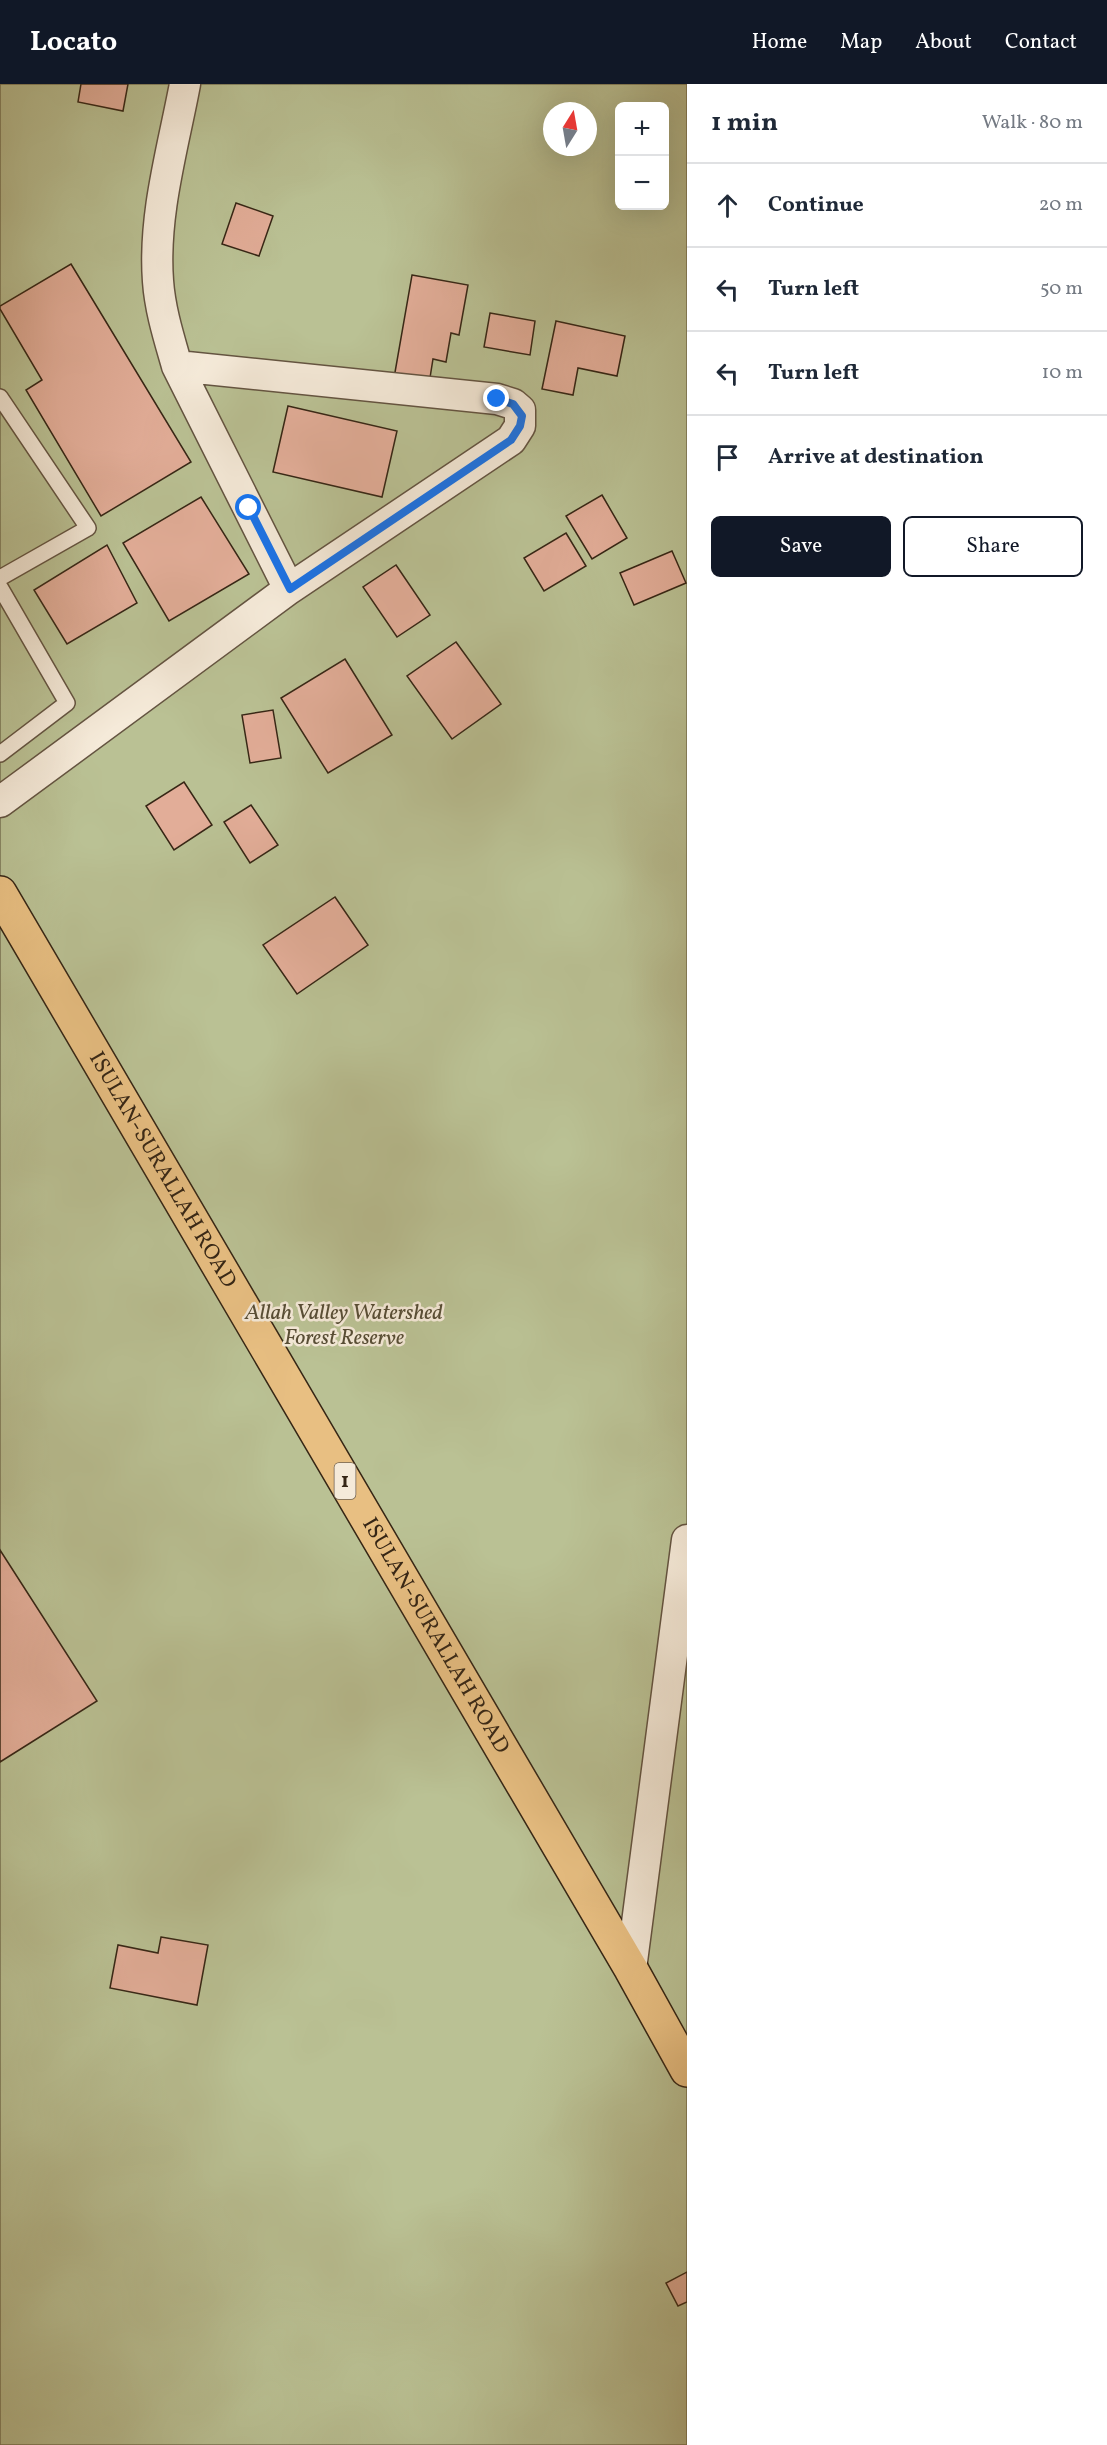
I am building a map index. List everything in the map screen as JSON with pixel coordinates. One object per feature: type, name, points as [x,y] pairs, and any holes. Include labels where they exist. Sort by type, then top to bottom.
[{"type":"highway","name":"ISULAN-SURALLAH ROAD","points":[[0,893],[631,1969],[687,2070]]},
{"type":"street","points":[[184,84],[158,228],[158,281],[166,328],[177,366],[290,589]]},
{"type":"street","points":[[0,802],[290,589],[511,440],[520,426],[520,410],[513,404],[497,399],[177,366]]},
{"type":"street","points":[[631,1969],[687,1540]]},
{"type":"lane","points":[[0,397],[88,528],[0,578]]},
{"type":"lane","points":[[0,587],[67,703],[0,754]]},
{"type":"green space","name":"Allah Valley Watershed Forest Reserve","points":[[0,84],[687,84],[687,2445],[0,2445]]},
{"type":"building","points":[[81,84],[128,84],[123,111],[78,102]]},
{"type":"building","points":[[236,203],[273,216],[259,256],[222,244]]},
{"type":"building","points":[[71,264],[191,462],[101,516],[26,390],[42,380],[0,309],[0,306]]},
{"type":"building","points":[[412,275],[468,285],[459,335],[451,333],[446,362],[433,359],[429,384],[394,378]]},
{"type":"building","points":[[490,313],[535,321],[530,355],[484,347]]},
{"type":"building","points":[[556,321],[625,336],[617,376],[578,368],[573,395],[542,389]]},
{"type":"building","points":[[288,406],[397,431],[382,497],[273,472]]},
{"type":"building","points":[[602,495],[627,538],[592,559],[566,516]]},
{"type":"building","points":[[201,497],[249,574],[169,621],[123,543]]},
{"type":"building","points":[[566,533],[586,566],[544,591],[524,558]]},
{"type":"building","points":[[107,545],[137,603],[67,644],[34,590]]},
{"type":"building","points":[[672,551],[686,583],[634,605],[620,573]]},
{"type":"building","points":[[396,565],[430,615],[397,637],[363,587]]},
{"type":"building","points":[[456,642],[501,704],[452,739],[407,676]]},
{"type":"building","points":[[345,659],[392,735],[328,773],[281,698]]},
{"type":"building","points":[[273,710],[281,758],[250,763],[242,715]]},
{"type":"building","points":[[184,782],[212,825],[174,850],[146,806]]},
{"type":"building","points":[[251,805],[278,845],[250,863],[224,822]]},
{"type":"building","points":[[335,897],[368,945],[297,994],[263,945]]},
{"type":"building","points":[[0,1550],[97,1701],[0,1762]]},
{"type":"building","points":[[161,1937],[208,1945],[197,2005],[110,1988],[118,1945],[158,1953]]},
{"type":"building","points":[[687,2272],[687,2302],[678,2306],[666,2283]]},
{"type":"route","points":[[249,508],[290,589],[511,440],[520,426],[522,416],[520,410],[513,404],[497,399]]}]
